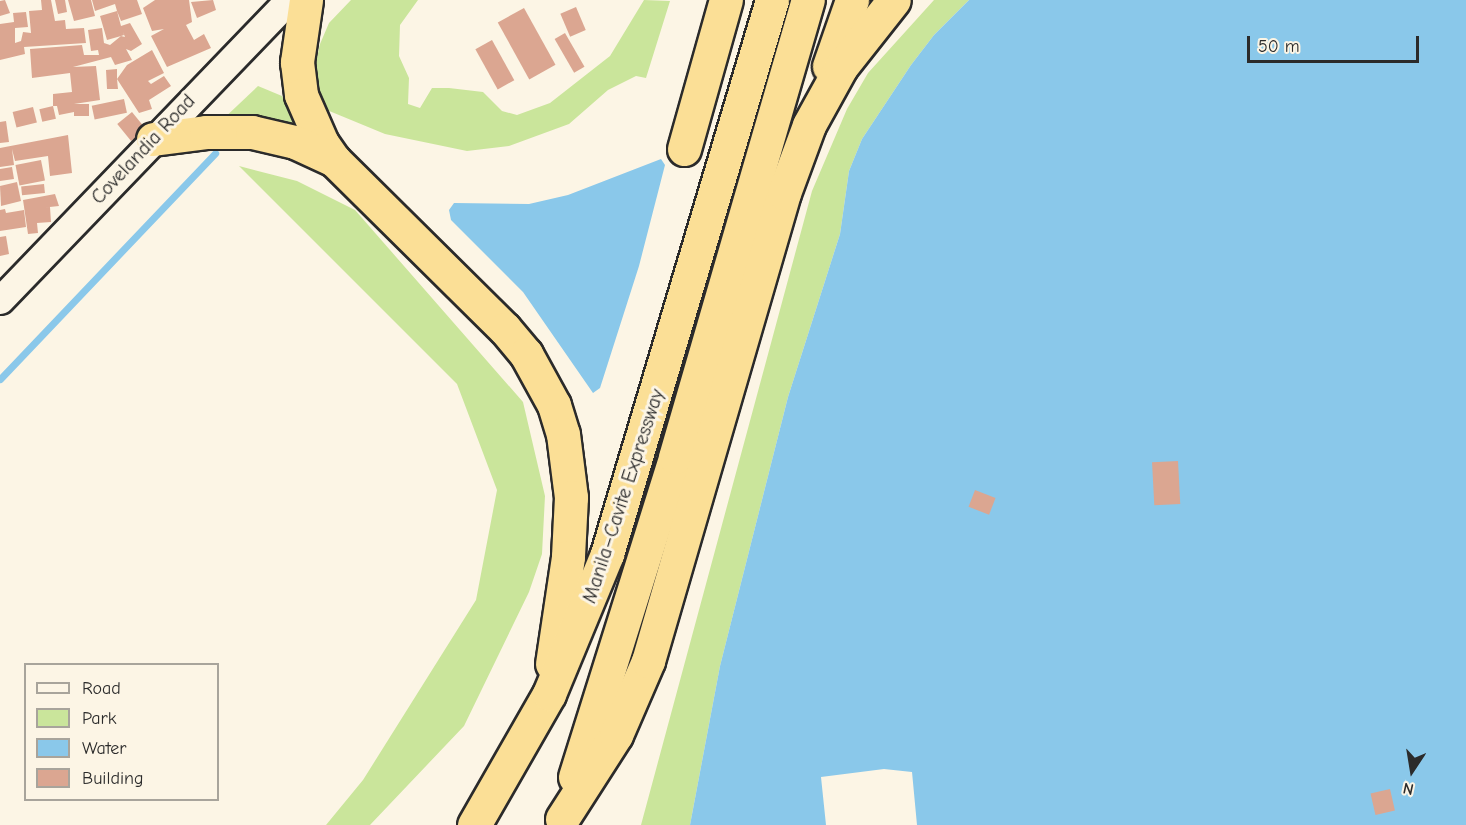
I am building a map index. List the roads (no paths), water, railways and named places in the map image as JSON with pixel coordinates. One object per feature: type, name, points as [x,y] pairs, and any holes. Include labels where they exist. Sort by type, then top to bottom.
[{"type":"highway","points":[[306,0],[297,47],[301,94],[312,124],[334,160],[505,329],[526,354],[554,405],[569,466],[570,507],[568,556],[549,694]]},
{"type":"highway","points":[[684,149],[726,0]]},
{"type":"highway","name":"Manila–Cavite Expressway","points":[[474,825],[549,694],[583,617],[621,513],[772,0]]},
{"type":"highway","name":"Manila–Cavite Expressway","points":[[561,822],[669,479],[759,160],[807,0]]},
{"type":"highway","points":[[561,822],[616,735],[648,661],[784,194],[852,0]]},
{"type":"highway","points":[[809,125],[841,67],[894,0]]},
{"type":"highway","points":[[153,139],[206,132],[252,132],[295,142],[334,160]]},
{"type":"main road","name":"Covelandia Road","points":[[0,300],[289,0]]},
{"type":"water","points":[[969,0],[1466,0],[1466,825],[917,825],[912,772],[884,769],[821,777],[826,825],[690,825],[720,666],[788,397],[840,234],[849,171],[862,139],[911,65],[934,35]]},
{"type":"water","points":[[661,159],[665,165],[639,266],[600,388],[593,393],[523,292],[451,220],[449,210],[454,203],[529,204],[568,195]]},
{"type":"waterway","points":[[0,379],[215,153]]}]
